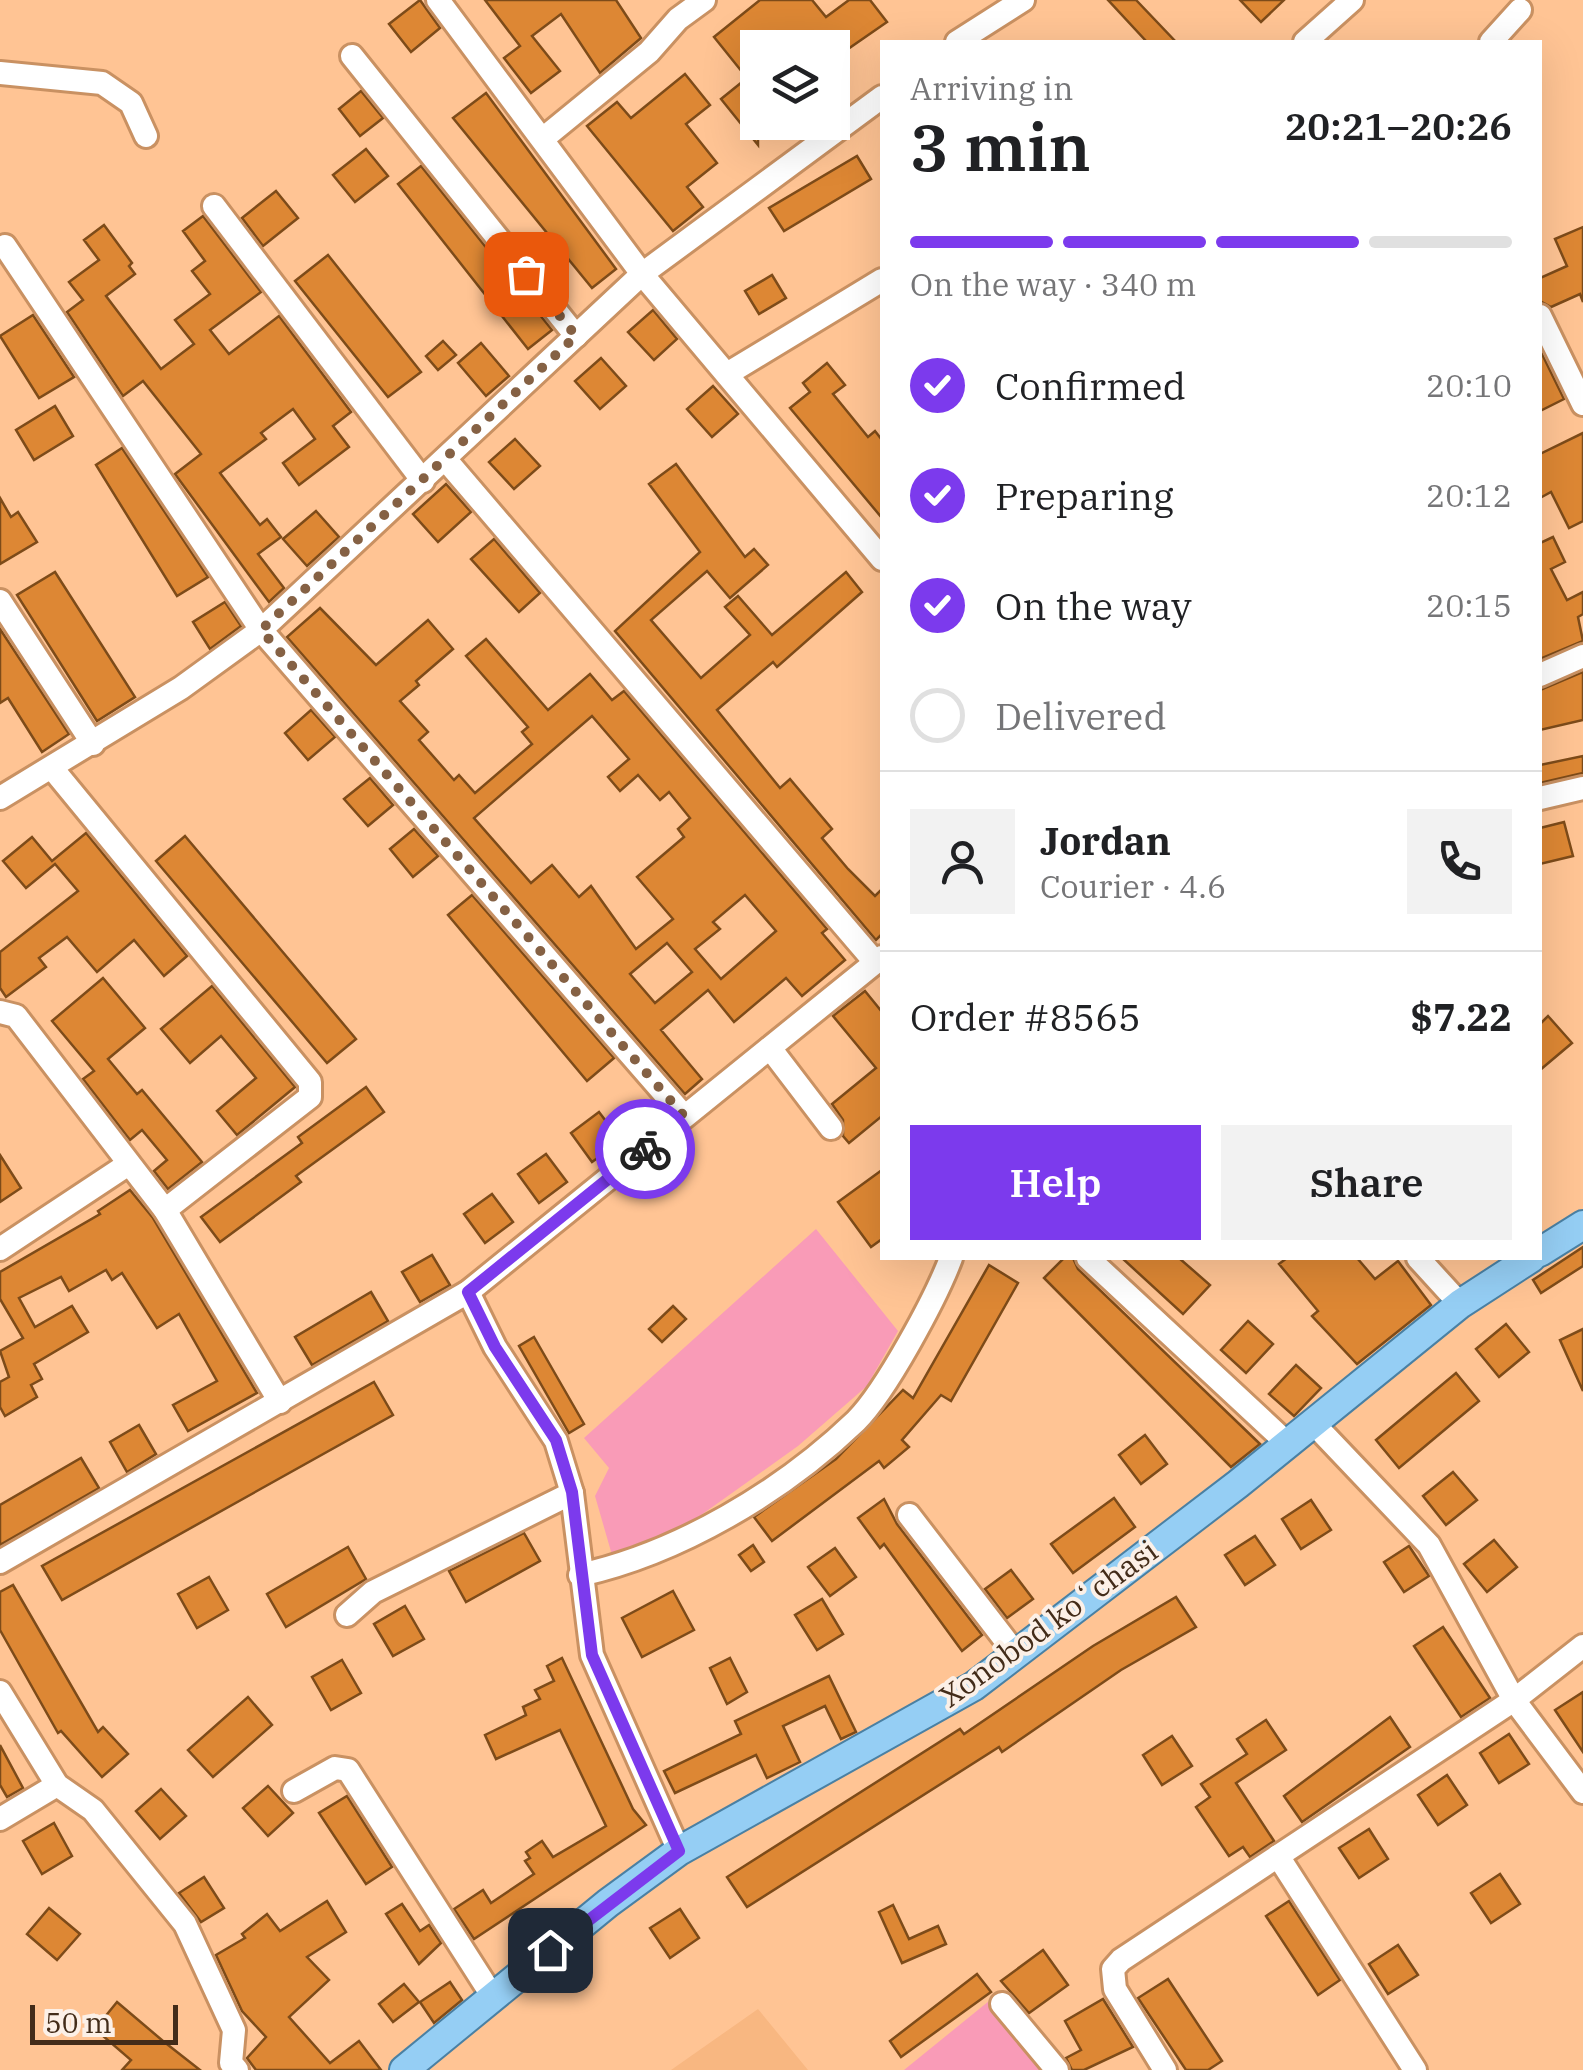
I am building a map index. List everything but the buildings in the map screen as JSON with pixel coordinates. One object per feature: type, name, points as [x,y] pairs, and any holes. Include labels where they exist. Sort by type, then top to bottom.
[{"type":"main road","name":"Xonobod koʻchasi","points":[[1542,1246],[1583,1225]]},
{"type":"main road","name":"Xonobod koʻchasi","points":[[404,2070],[679,1851],[974,1686],[1314,1424],[1460,1304],[1522,1260]]},
{"type":"street","points":[[438,0],[545,138],[642,274],[880,557]]},
{"type":"street","points":[[545,138],[649,52],[672,10],[704,0]]},
{"type":"street","points":[[960,40],[1023,0]]},
{"type":"street","points":[[1307,40],[1352,0]]},
{"type":"street","points":[[1493,40],[1520,10]]},
{"type":"street","points":[[352,56],[576,336]]},
{"type":"street","points":[[0,73],[102,83],[131,103],[146,136]]},
{"type":"street","points":[[0,798],[93,744],[261,630],[642,274],[880,98]]},
{"type":"street","points":[[214,206],[423,480]]},
{"type":"street","points":[[5,246],[261,630],[684,1116]]},
{"type":"street","points":[[728,374],[880,281]]},
{"type":"street","points":[[1542,320],[1583,404]]},
{"type":"street","points":[[0,1562],[468,1292],[879,960],[446,460]]},
{"type":"street","points":[[0,601],[93,744]]},
{"type":"street","points":[[1542,674],[1583,656]]},
{"type":"street","points":[[52,768],[310,1082],[310,1097],[166,1210]]},
{"type":"street","points":[[1542,798],[1583,788]]},
{"type":"street","points":[[0,1012],[16,1016],[127,1165],[166,1210],[280,1402]]},
{"type":"street","points":[[770,1048],[831,1128]]},
{"type":"street","points":[[0,1248],[127,1165]]},
{"type":"street","points":[[580,1575],[633,1563],[677,1545],[736,1511],[858,1419],[936,1298],[950,1260]]},
{"type":"street","points":[[1090,1260],[1288,1444]]},
{"type":"street","points":[[1420,1260],[1460,1304]]},
{"type":"street","points":[[468,1292],[495,1347],[556,1440],[572,1492],[592,1655],[679,1851]]},
{"type":"street","points":[[1314,1424],[1429,1545],[1514,1700],[1583,1792]]},
{"type":"street","points":[[347,1615],[373,1592],[572,1492]]},
{"type":"street","points":[[909,1514],[1016,1654]]},
{"type":"street","points":[[1165,2070],[1115,1989],[1113,1969],[1514,1700],[1583,1646]]},
{"type":"street","points":[[0,1692],[56,1785],[93,1810],[185,1924],[234,2030],[231,2063],[237,2070]]},
{"type":"street","points":[[294,1791],[335,1768],[348,1770],[493,1997]]},
{"type":"street","points":[[0,1819],[56,1785]]},
{"type":"street","points":[[1278,1856],[1415,2070]]},
{"type":"street","points":[[1002,2004],[1057,2070]]},
{"type":"shaded area","points":[[816,1229],[898,1331],[867,1386],[798,1446],[659,1545],[612,1555],[595,1496],[609,1468],[584,1438]]},
{"type":"shaded area","points":[[989,2001],[1046,2070],[904,2070]]},
{"type":"shaded area","points":[[758,2009],[808,2070],[671,2070]]},
{"type":"way so far","points":[[526,274],[576,336],[261,630],[684,1116],[645,1149]]},
{"type":"route","points":[[550,1950],[679,1851],[592,1655],[566,1466],[556,1440],[495,1347],[468,1292],[645,1149]]}]
